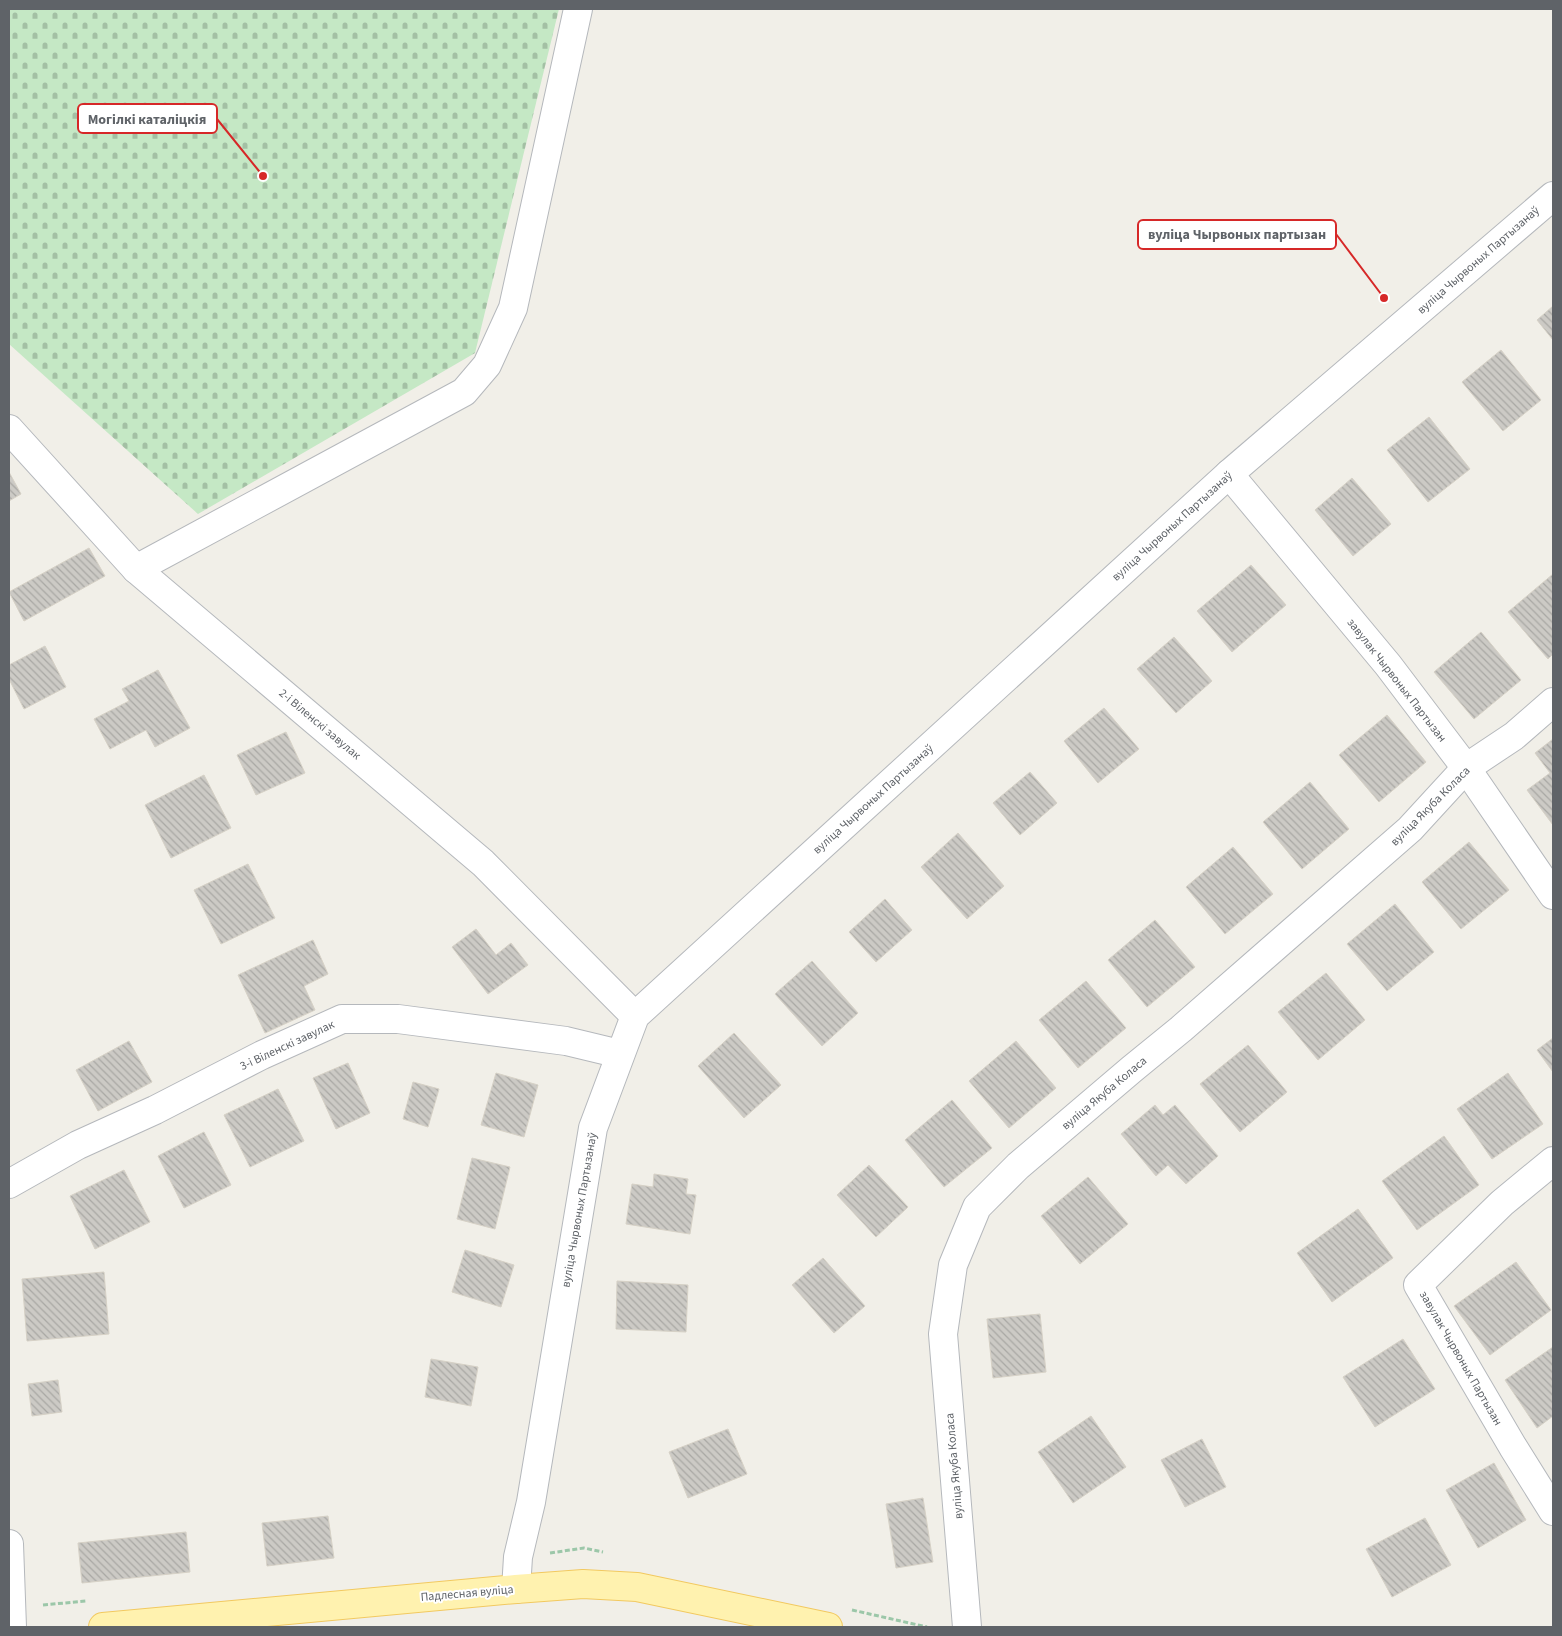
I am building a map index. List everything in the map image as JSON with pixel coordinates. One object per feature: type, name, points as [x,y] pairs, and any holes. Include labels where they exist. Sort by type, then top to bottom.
[{"type":"main road","name":"Падлесная вуліца","points":[[103,1627],[582,1584],[637,1587],[828,1627]]},
{"type":"street","points":[[136,569],[464,392],[487,365],[513,308],[578,9]]},
{"type":"street","name":"вуліца Чырвоных Партызанаў","points":[[516,1589],[518,1557],[531,1502],[593,1128],[635,1016],[1229,474],[1553,196]]},
{"type":"street","name":"2-і Віленскі завулак","points":[[9,429],[136,569],[483,863],[635,1016]]},
{"type":"street","name":"завулак Чырвоных Партызан","points":[[1229,474],[1388,665],[1466,768],[1553,895]]},
{"type":"street","name":"вуліца Якуба Коласа","points":[[967,1627],[943,1334],[953,1265],[977,1207],[1018,1166],[1181,1029],[1410,829],[1466,768],[1514,736],[1553,702]]},
{"type":"street","name":"3-і Віленскі завулак","points":[[9,1184],[78,1145],[155,1110],[262,1055],[342,1019],[398,1019],[566,1041],[620,1054]]},
{"type":"street","name":"завулак Чырвоных Партызан","points":[[1553,1161],[1502,1203],[1418,1286],[1512,1447],[1553,1511]]},
{"type":"street","points":[[9,1546],[12,1627]]},
{"type":"green space","points":[[9,9],[559,9],[475,353],[198,514],[9,344]]},
{"type":"building","points":[[1553,306],[1553,340],[1537,320]]},
{"type":"building","points":[[1501,350],[1541,400],[1503,431],[1462,382]]},
{"type":"building","points":[[1429,417],[1470,469],[1428,502],[1387,450]]},
{"type":"building","points":[[9,472],[21,494],[9,501]]},
{"type":"building","points":[[1352,478],[1391,524],[1353,556],[1315,510]]},
{"type":"building","points":[[89,548],[105,576],[24,621],[9,592]]},
{"type":"building","points":[[1251,565],[1286,605],[1232,652],[1197,611]]},
{"type":"building","points":[[1553,574],[1553,654],[1548,659],[1508,612]]},
{"type":"building","points":[[1481,632],[1521,680],[1474,719],[1434,672]]},
{"type":"building","points":[[1174,637],[1212,681],[1176,713],[1137,669]]},
{"type":"building","points":[[45,646],[66,687],[24,709],[9,679],[9,665]]},
{"type":"building","points":[[158,670],[190,728],[155,747],[146,730],[110,749],[94,719],[129,701],[122,689]]},
{"type":"building","points":[[1104,708],[1139,749],[1098,783],[1064,741]]},
{"type":"building","points":[[1387,715],[1426,762],[1379,802],[1339,755]]},
{"type":"building","points":[[286,732],[305,773],[256,795],[237,755]]},
{"type":"building","points":[[1553,739],[1553,825],[1527,790],[1550,773],[1535,753]]},
{"type":"building","points":[[1030,772],[1057,803],[1020,835],[993,803]]},
{"type":"building","points":[[204,775],[231,828],[171,858],[145,805]]},
{"type":"building","points":[[1310,782],[1349,829],[1302,869],[1263,822]]},
{"type":"building","points":[[958,833],[1004,886],[967,919],[921,867]]},
{"type":"building","points":[[1469,842],[1509,890],[1461,929],[1422,882]]},
{"type":"building","points":[[1233,847],[1273,894],[1225,934],[1186,887]]},
{"type":"building","points":[[248,864],[275,918],[221,944],[194,890]]},
{"type":"building","points":[[885,899],[912,930],[876,962],[849,932]]},
{"type":"building","points":[[1395,904],[1434,952],[1387,991],[1347,944]]},
{"type":"building","points":[[1155,920],[1195,967],[1147,1007],[1108,960]]},
{"type":"building","points":[[476,929],[496,955],[511,943],[528,965],[488,994],[452,947]]},
{"type":"building","points":[[313,940],[328,974],[304,986],[315,1010],[265,1033],[238,975]]},
{"type":"building","points":[[812,961],[858,1013],[822,1046],[775,994]]},
{"type":"building","points":[[1326,973],[1365,1020],[1318,1060],[1278,1012]]},
{"type":"building","points":[[1086,981],[1126,1028],[1078,1068],[1039,1020]]},
{"type":"building","points":[[734,1033],[781,1085],[744,1118],[698,1066]]},
{"type":"building","points":[[1553,1038],[1553,1072],[1537,1050]]},
{"type":"building","points":[[129,1041],[152,1082],[98,1111],[76,1070]]},
{"type":"building","points":[[1016,1041],[1056,1088],[1009,1128],[969,1081]]},
{"type":"building","points":[[1248,1045],[1287,1092],[1240,1132],[1200,1084]]},
{"type":"building","points":[[348,1063],[370,1113],[336,1129],[313,1078]]},
{"type":"building","points":[[496,1073],[538,1085],[524,1137],[481,1125]]},
{"type":"building","points":[[1508,1073],[1543,1124],[1492,1159],[1457,1109]]},
{"type":"building","points":[[413,1082],[439,1089],[428,1127],[403,1119]]},
{"type":"building","points":[[278,1089],[304,1141],[250,1167],[224,1115]]},
{"type":"building","points":[[952,1100],[992,1148],[944,1187],[905,1140]]},
{"type":"building","points":[[1155,1105],[1163,1115],[1175,1105],[1218,1156],[1186,1184],[1168,1165],[1156,1176],[1121,1134]]},
{"type":"building","points":[[204,1132],[231,1185],[184,1208],[158,1156]]},
{"type":"building","points":[[1444,1136],[1479,1185],[1417,1230],[1382,1181]]},
{"type":"building","points":[[472,1158],[510,1167],[495,1229],[457,1219]]},
{"type":"building","points":[[869,1165],[908,1207],[876,1237],[837,1195]]},
{"type":"building","points":[[124,1170],[150,1222],[95,1249],[70,1196]]},
{"type":"building","points":[[654,1174],[688,1179],[686,1194],[696,1195],[690,1234],[626,1224],[632,1184],[653,1187]]},
{"type":"building","points":[[1088,1177],[1128,1224],[1080,1264],[1041,1216]]},
{"type":"building","points":[[1358,1209],[1393,1258],[1332,1302],[1297,1253]]},
{"type":"building","points":[[465,1250],[514,1265],[501,1307],[452,1292]]},
{"type":"building","points":[[823,1258],[865,1306],[834,1333],[792,1285]]},
{"type":"building","points":[[1516,1262],[1551,1310],[1490,1355],[1454,1306]]},
{"type":"building","points":[[104,1272],[109,1334],[27,1341],[22,1279]]},
{"type":"building","points":[[617,1281],[688,1285],[686,1332],[616,1329]]},
{"type":"building","points":[[1040,1314],[1046,1372],[993,1378],[987,1319]]},
{"type":"building","points":[[1403,1339],[1435,1389],[1375,1427],[1343,1377]]},
{"type":"building","points":[[1553,1347],[1553,1416],[1537,1428],[1505,1380]]},
{"type":"building","points":[[431,1359],[478,1367],[471,1406],[425,1397]]},
{"type":"building","points":[[58,1380],[62,1412],[32,1416],[28,1384]]},
{"type":"building","points":[[1091,1416],[1126,1467],[1073,1503],[1038,1452]]},
{"type":"building","points":[[728,1429],[747,1474],[688,1498],[669,1452]]},
{"type":"building","points":[[1202,1439],[1226,1487],[1185,1507],[1161,1460]]},
{"type":"building","points":[[1494,1463],[1526,1520],[1478,1548],[1446,1490]]},
{"type":"building","points":[[923,1498],[933,1562],[896,1568],[886,1504]]},
{"type":"building","points":[[328,1516],[334,1558],[267,1566],[262,1523]]},
{"type":"building","points":[[1425,1518],[1451,1565],[1392,1597],[1366,1549]]},
{"type":"building","points":[[186,1532],[190,1572],[82,1583],[78,1543]]},
{"type":"place","name":"Могілкі каталіцкія","points":[[263,176]]},
{"type":"place","name":"вуліца Чырвоных партызан","points":[[1384,298]]}]
